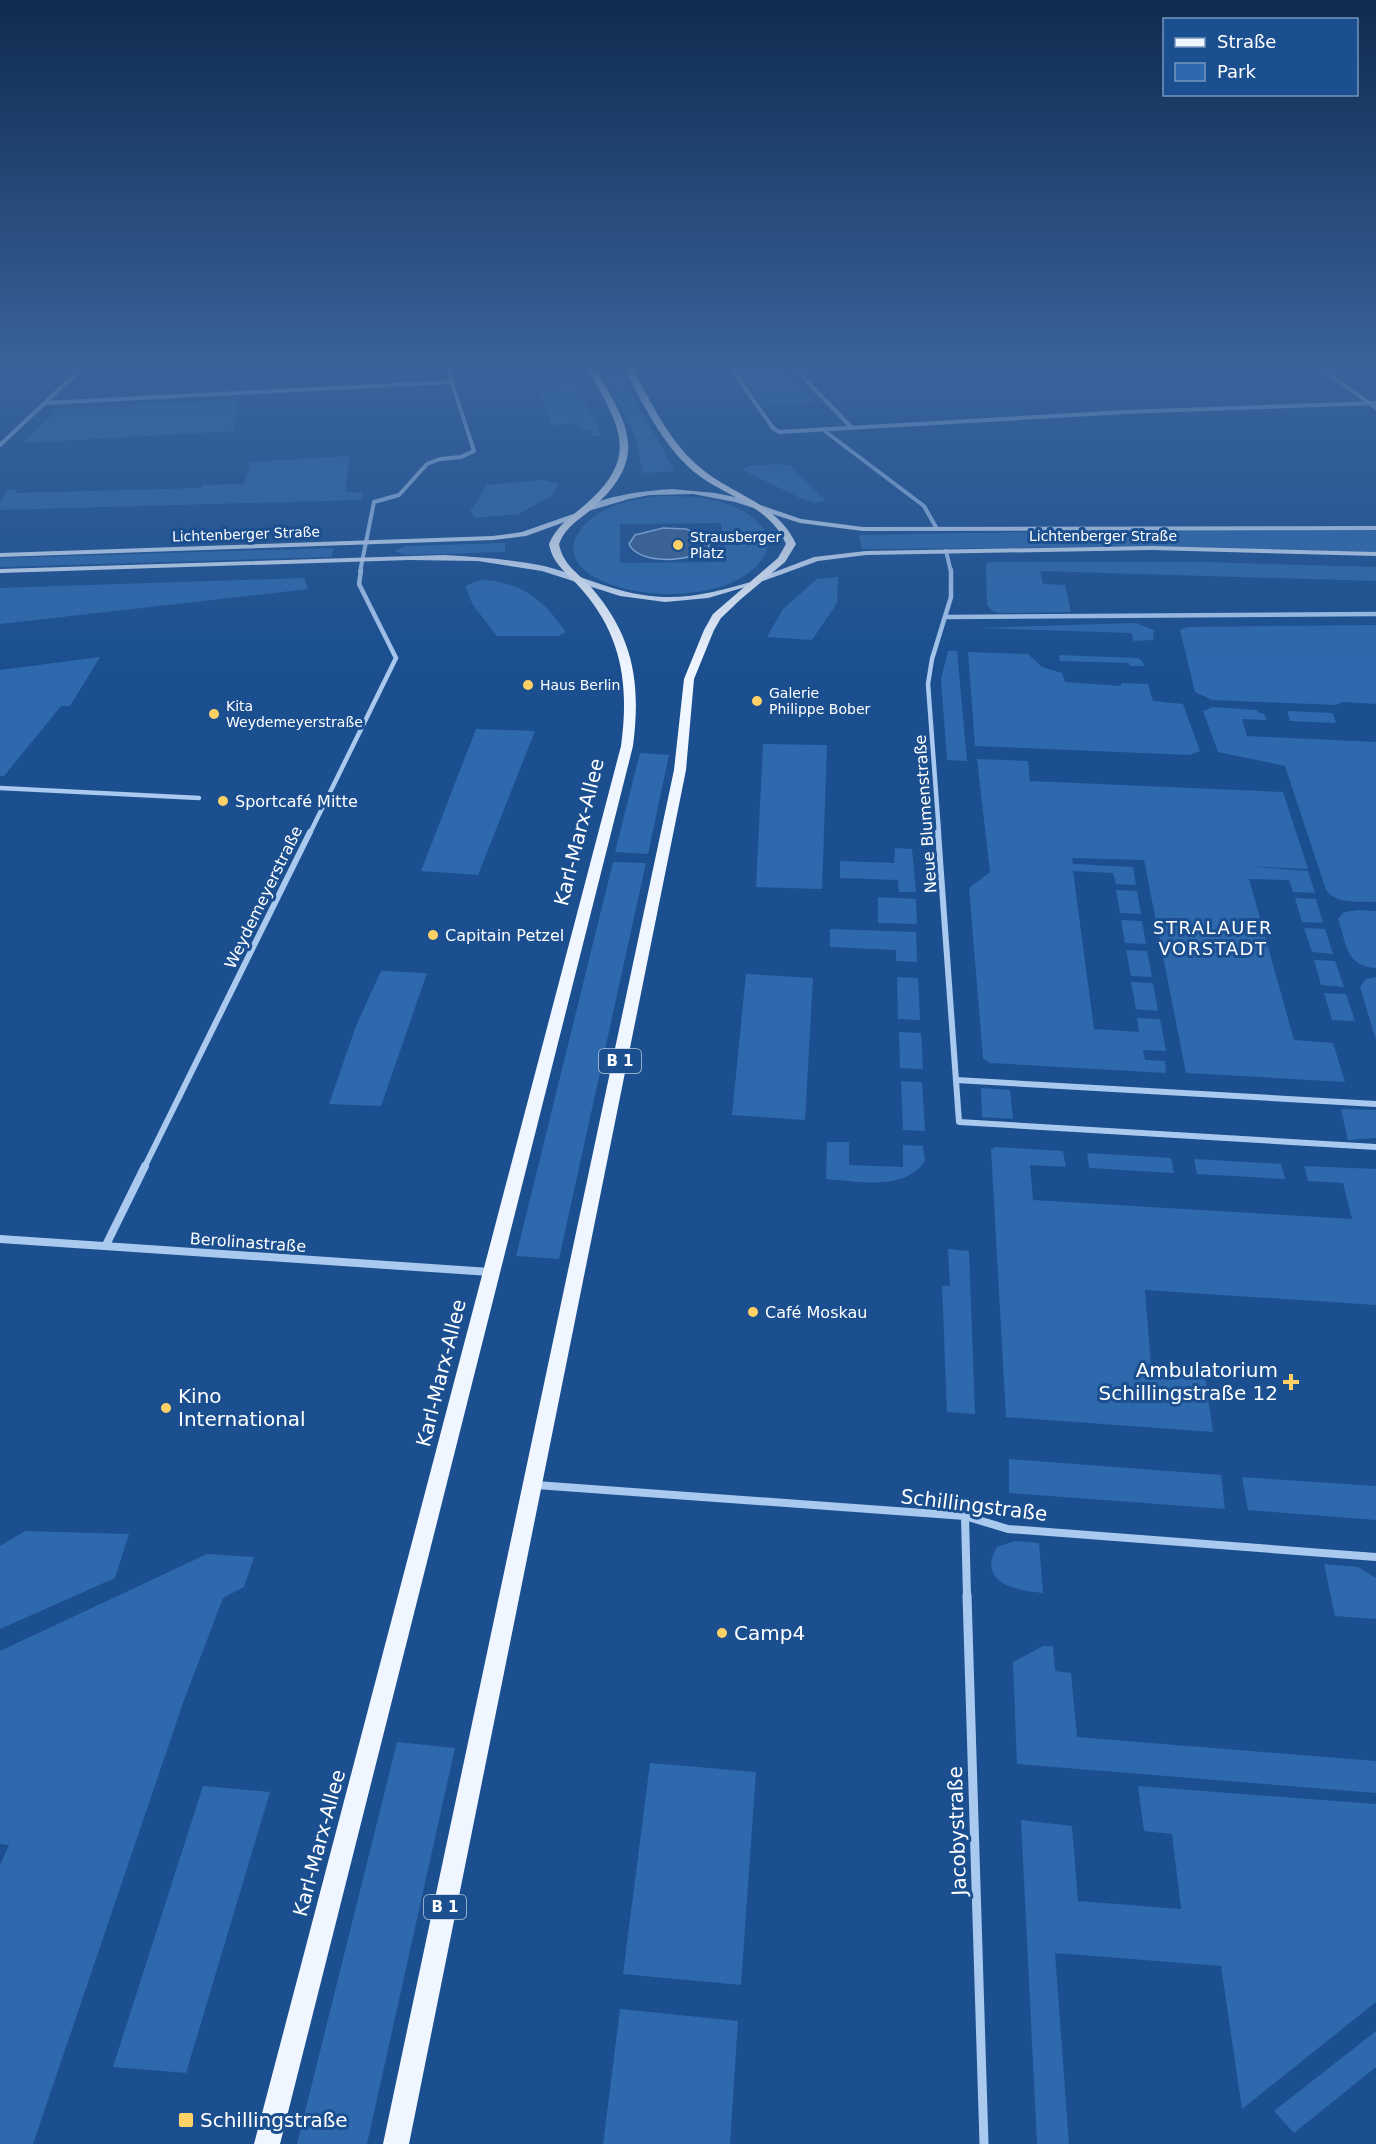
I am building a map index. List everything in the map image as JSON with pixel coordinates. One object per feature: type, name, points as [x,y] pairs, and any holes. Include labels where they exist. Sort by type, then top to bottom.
[{"type":"main road","points":[[585,510],[618,477],[622,467]]},
{"type":"main road","name":"B 1","points":[[396,2144],[682,762],[689,679],[701,647],[717,616],[782,560],[791,544],[780,523],[761,508],[694,467]]},
{"type":"main road","points":[[757,581],[715,595],[664,601],[623,596],[575,579],[559,562],[554,543],[565,524],[573,516],[619,498],[668,491],[718,495],[761,508]]},
{"type":"main road","name":"Lichtenberger Straße","points":[[761,508],[780,516],[841,527],[937,529],[1376,528]]},
{"type":"main road","name":"Lichtenberger Straße","points":[[0,555],[493,538],[523,534],[573,516]]},
{"type":"main road","name":"Lichtenberger Straße","points":[[757,581],[831,556],[946,551],[1152,548],[1376,554]]},
{"type":"main road","name":"Lichtenberger Straße","points":[[0,571],[363,560],[487,559],[535,566],[575,579]]},
{"type":"main road","name":"Karl-Marx-Allee","points":[[267,2144],[627,746],[633,705],[630,667],[606,615],[575,579]]},
{"type":"street","points":[[363,560],[374,502],[399,495],[424,467]]},
{"type":"street","points":[[872,467],[924,506],[937,529]]},
{"type":"street","name":"Neue Blumenstraße","points":[[946,551],[953,582],[947,617],[932,655],[928,684],[960,1122],[1376,1147]]},
{"type":"street","name":"Weydemeyerstraße","points":[[106,1245],[396,658],[359,584],[363,560]]},
{"type":"street","points":[[947,617],[1376,614]]},
{"type":"street","points":[[0,788],[199,798]]},
{"type":"street","points":[[956,1080],[1376,1104]]},
{"type":"street","name":"Berolinastraße","points":[[0,1239],[493,1272]]},
{"type":"street","name":"Schillingstraße","points":[[532,1485],[965,1516],[1008,1529],[1376,1557]]},
{"type":"street","name":"Jacobystraße","points":[[965,1516],[984,2144]]},
{"type":"green space","points":[[249,467],[348,467],[345,492],[363,493],[363,499],[0,510],[0,502],[7,490],[17,490],[15,493],[201,488],[202,485],[244,484]]},
{"type":"green space","points":[[642,467],[673,467],[675,471],[643,473]]},
{"type":"green space","points":[[792,467],[826,501],[815,503],[798,497],[741,469]]},
{"type":"green space","points":[[544,480],[558,484],[554,494],[519,514],[475,518],[470,512],[487,485]]},
{"type":"green space","points":[[654,497],[704,498],[742,510],[762,527],[766,535],[767,544],[764,557],[737,580],[705,591],[670,594],[634,591],[604,582],[582,568],[573,549],[582,528],[590,520],[599,513],[620,504]],"holes":[[[721,523],[726,562],[620,563],[620,524]]]},
{"type":"green space","points":[[1278,528],[1376,530],[1376,552],[1169,547],[862,549],[859,535]]},
{"type":"green space","points":[[505,543],[505,552],[405,555],[395,551],[405,546]]},
{"type":"green space","points":[[334,548],[331,557],[0,567],[0,558]]},
{"type":"green space","points":[[1201,562],[1376,567],[1376,581],[1040,571],[1043,584],[1065,585],[1071,612],[999,613],[987,605],[986,566],[987,563]]},
{"type":"green space","points":[[838,577],[837,603],[812,640],[767,637],[783,609],[817,579]]},
{"type":"green space","points":[[304,578],[308,589],[0,624],[0,588]]},
{"type":"green space","points":[[481,580],[509,584],[530,594],[548,610],[566,632],[559,636],[497,636],[473,605],[465,586]]},
{"type":"green space","points":[[1136,623],[1154,630],[1153,640],[1134,641],[1131,633],[976,628]]},
{"type":"green space","points":[[1376,625],[1376,704],[1343,702],[1336,705],[1212,700],[1195,692],[1180,630],[1187,627]]},
{"type":"green space","points":[[948,651],[957,651],[967,761],[947,760],[941,679]]},
{"type":"green space","points":[[968,652],[1028,654],[1042,667],[1062,673],[1065,682],[1121,686],[1121,683],[1148,684],[1153,701],[1183,704],[1200,751],[1189,755],[975,746]]},
{"type":"green space","points":[[1059,655],[1138,658],[1144,666],[1130,666],[1129,663],[1060,661]]},
{"type":"green space","points":[[100,657],[70,706],[61,706],[4,776],[0,776],[0,670]]},
{"type":"green space","points":[[1213,707],[1257,710],[1264,714],[1267,720],[1242,719],[1247,736],[1376,742],[1376,902],[1342,900],[1326,890],[1285,766],[1218,752],[1203,711]]},
{"type":"green space","points":[[1287,711],[1333,713],[1336,723],[1290,721]]},
{"type":"green space","points":[[476,729],[535,731],[478,875],[421,871]]},
{"type":"green space","points":[[763,744],[827,745],[822,889],[756,887]]},
{"type":"green space","points":[[640,753],[669,755],[648,854],[615,852]]},
{"type":"green space","points":[[977,759],[1028,761],[1030,781],[1283,792],[1308,869],[1246,866],[1308,871],[1315,893],[1293,892],[1289,880],[1249,879],[1294,1040],[1333,1043],[1345,1082],[1186,1073],[1144,860],[1072,858],[1073,864],[1133,867],[1136,885],[1116,884],[1113,873],[1073,871],[1094,1029],[1139,1032],[1137,1018],[1160,1019],[1166,1051],[1143,1050],[1145,1060],[1165,1061],[1166,1073],[990,1063],[983,1058],[969,888],[990,872]]},
{"type":"green space","points":[[895,848],[912,849],[916,892],[899,892],[898,880],[840,878],[840,861],[894,863]]},
{"type":"green space","points":[[613,862],[646,863],[559,1259],[516,1256]]},
{"type":"green space","points":[[1116,890],[1137,891],[1141,914],[1120,913]]},
{"type":"green space","points":[[878,897],[916,899],[917,924],[878,923]]},
{"type":"green space","points":[[1295,898],[1316,899],[1323,923],[1302,922]]},
{"type":"green space","points":[[1376,911],[1376,968],[1358,963],[1353,958],[1346,945],[1338,919],[1344,912]]},
{"type":"green space","points":[[1121,920],[1142,921],[1146,944],[1125,943]]},
{"type":"green space","points":[[1304,928],[1325,929],[1333,954],[1312,952]]},
{"type":"green space","points":[[830,929],[916,932],[917,962],[896,961],[896,950],[830,947]]},
{"type":"green space","points":[[1126,950],[1147,951],[1152,977],[1131,976]]},
{"type":"green space","points":[[1314,960],[1335,961],[1344,987],[1321,985]]},
{"type":"green space","points":[[381,971],[427,973],[381,1106],[329,1104],[356,1026]]},
{"type":"green space","points":[[746,974],[813,978],[805,1120],[732,1115]]},
{"type":"green space","points":[[897,977],[918,978],[920,1020],[898,1019]]},
{"type":"green space","points":[[1376,977],[1376,1040],[1360,987],[1366,979]]},
{"type":"green space","points":[[1131,982],[1153,983],[1158,1011],[1136,1009]]},
{"type":"green space","points":[[1324,993],[1346,994],[1355,1021],[1332,1020]]},
{"type":"green space","points":[[899,1032],[921,1033],[923,1069],[900,1068]]},
{"type":"green space","points":[[901,1081],[922,1082],[925,1131],[903,1130]]},
{"type":"green space","points":[[981,1088],[1010,1090],[1013,1119],[982,1117]]},
{"type":"green space","points":[[1341,1109],[1376,1110],[1376,1138],[1348,1140]]},
{"type":"green space","points":[[827,1142],[849,1142],[849,1165],[903,1167],[903,1145],[923,1146],[925,1161],[916,1171],[892,1181],[865,1182],[826,1179]]},
{"type":"green space","points":[[995,1147],[1063,1151],[1066,1167],[1030,1165],[1033,1200],[1352,1219],[1343,1183],[1308,1181],[1304,1166],[1376,1169],[1376,1305],[1145,1290],[1151,1366],[1204,1371],[1213,1432],[1006,1417],[991,1149]]},
{"type":"green space","points":[[1087,1153],[1171,1158],[1174,1173],[1089,1168]]},
{"type":"green space","points":[[1194,1159],[1281,1164],[1285,1179],[1197,1174]]},
{"type":"green space","points":[[948,1249],[969,1251],[975,1414],[947,1412],[942,1286],[950,1286]]},
{"type":"green space","points":[[1009,1459],[1221,1475],[1225,1509],[1009,1493]]},
{"type":"green space","points":[[1242,1477],[1376,1486],[1376,1520],[1248,1510]]},
{"type":"green space","points":[[25,1531],[129,1534],[115,1578],[0,1629],[0,1546]]},
{"type":"green space","points":[[1015,1541],[1039,1543],[1043,1593],[1011,1587],[995,1577],[992,1559],[997,1547]]},
{"type":"green space","points":[[207,1554],[254,1557],[244,1587],[223,1598],[183,1703],[33,2144],[0,2144],[0,1865],[9,1845],[0,1844],[0,1651]]},
{"type":"green space","points":[[1324,1564],[1358,1567],[1376,1578],[1376,1619],[1335,1616]]},
{"type":"green space","points":[[1043,1646],[1053,1646],[1055,1671],[1071,1673],[1077,1737],[1376,1761],[1376,1793],[1017,1764],[1013,1662]]},
{"type":"green space","points":[[397,1742],[455,1748],[367,2144],[297,2144]]},
{"type":"green space","points":[[650,1763],[756,1772],[741,1985],[623,1974]]},
{"type":"green space","points":[[203,1786],[270,1792],[186,2073],[113,2067]]},
{"type":"green space","points":[[1138,1786],[1376,1804],[1376,2002],[1242,2109],[1221,1966],[1055,1953],[1069,2144],[1037,2144],[1021,1820],[1072,1826],[1078,1901],[1181,1909],[1172,1834],[1144,1831]]},
{"type":"green space","points":[[620,2009],[738,2021],[730,2144],[603,2144]]},
{"type":"green space","points":[[1376,2031],[1376,2067],[1294,2133],[1274,2111]]},
{"type":"shaded area","points":[[663,528],[686,529],[709,539],[709,547],[692,556],[655,559],[635,551],[629,544],[635,535]]},
{"type":"place","name":"Strausberger Platz","points":[[678,545]]},
{"type":"place","name":"Haus Berlin","points":[[528,685]]},
{"type":"place","name":"Galerie Philippe Bober","points":[[757,701]]},
{"type":"place","name":"Kita Weydemeyerstraße","points":[[214,714]]},
{"type":"place","name":"Sportcafé Mitte","points":[[223,801]]},
{"type":"place","name":"Capitain Petzel","points":[[433,935]]},
{"type":"place","name":"Café Moskau","points":[[753,1312]]},
{"type":"place","name":"Ambulatorium Schillingstraße 12","points":[[1291,1382]]},
{"type":"place","name":"Kino International","points":[[166,1408]]},
{"type":"place","name":"Camp4","points":[[722,1633]]},
{"type":"place","name":"Schillingstraße","points":[[186,2120]]},
{"type":"district","name":"STRALAUER VORSTADT","points":[[1213,938]]}]
